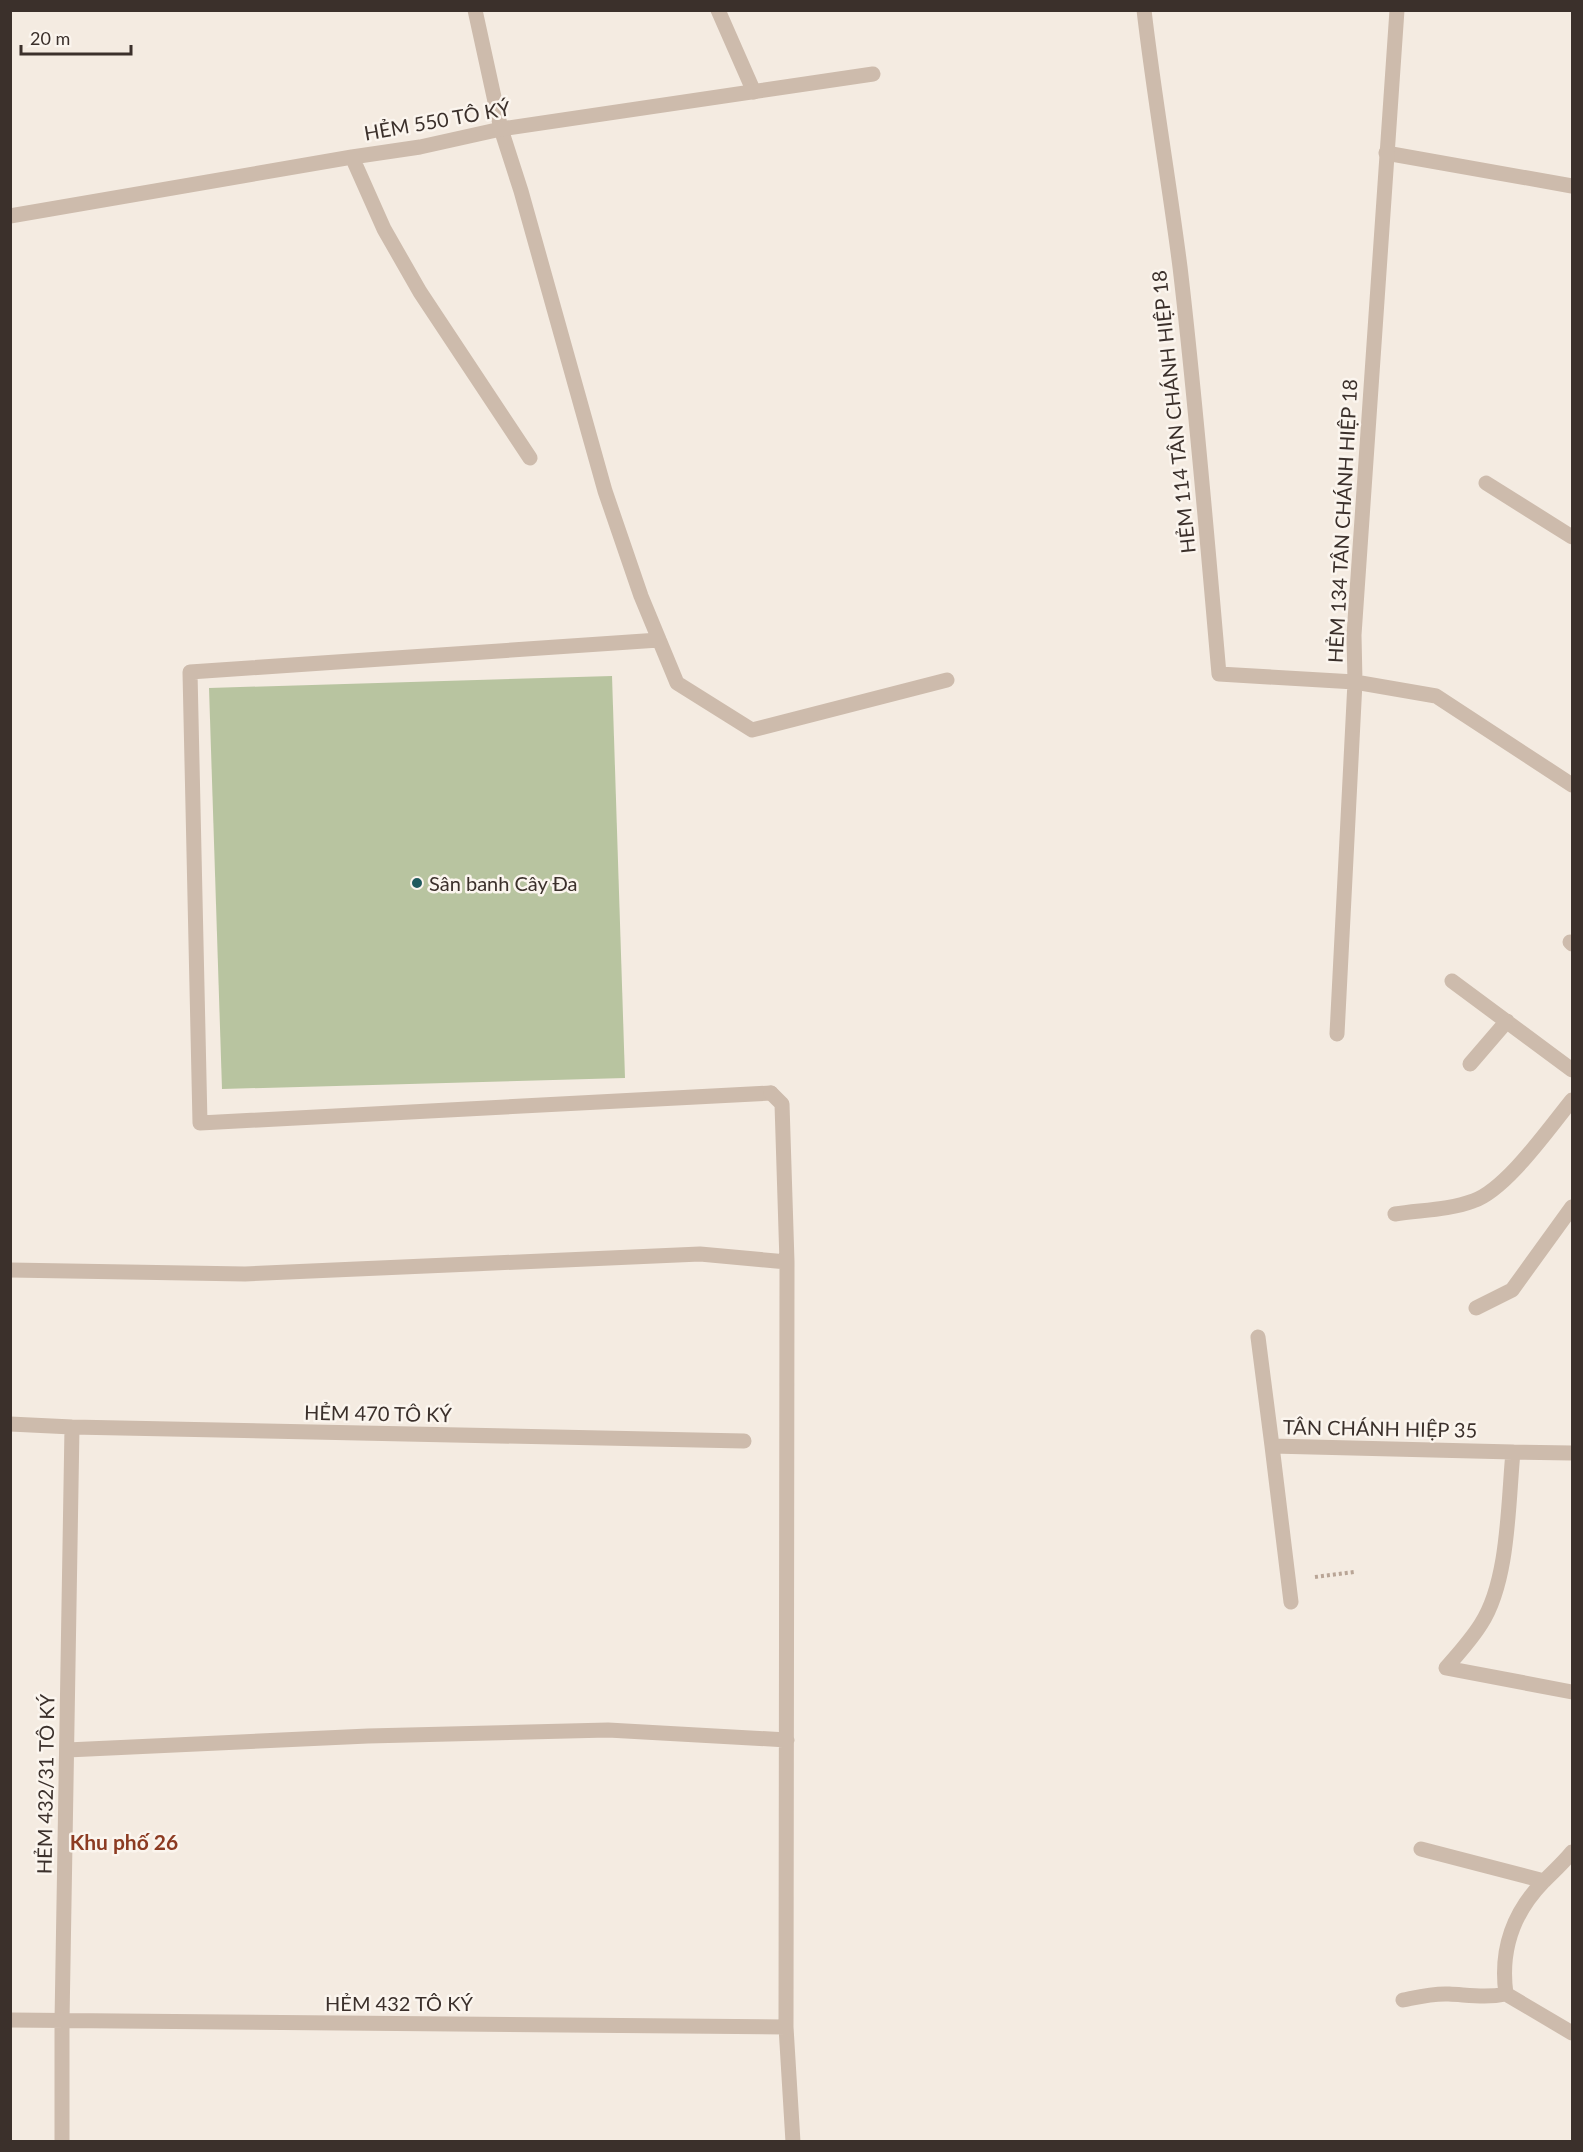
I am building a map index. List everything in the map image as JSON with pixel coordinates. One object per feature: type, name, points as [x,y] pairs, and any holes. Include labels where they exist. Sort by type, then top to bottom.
[{"type":"street","points":[[476,10],[501,129],[524,201],[605,491],[641,596],[677,682],[752,730],[947,681]]},
{"type":"street","points":[[718,10],[754,92]]},
{"type":"street","name":"HẺM 114 TÂN CHÁNH HIỆP 18","points":[[1144,10],[1150,68],[1179,264],[1196,412],[1219,674],[1355,682]]},
{"type":"street","name":"HẺM 134 TÂN CHÁNH HIỆP 18","points":[[1336,1034],[1355,682],[1353,635],[1397,10]]},
{"type":"street","name":"HẺM 550 TÔ KÝ","points":[[10,216],[420,147],[501,129],[873,74]]},
{"type":"street","points":[[1386,153],[1572,186]]},
{"type":"street","points":[[351,157],[384,229],[420,292],[531,458]]},
{"type":"street","points":[[1486,483],[1572,537]]},
{"type":"street","points":[[659,640],[190,672],[200,1123],[771,1094],[782,1104],[787,1262],[786,2027],[794,2142]]},
{"type":"street","points":[[1355,682],[1436,696],[1572,785]]},
{"type":"street","points":[[1452,981],[1572,1070]]},
{"type":"street","points":[[1470,1064],[1507,1021]]},
{"type":"street","points":[[1395,1214],[1474,1201],[1498,1187],[1572,1100]]},
{"type":"street","points":[[1476,1308],[1512,1290],[1572,1207]]},
{"type":"street","points":[[10,1270],[245,1274],[700,1254],[787,1262]]},
{"type":"street","points":[[1258,1337],[1272,1446]]},
{"type":"street","name":"HẺM 470 TÔ KÝ","points":[[10,1424],[744,1441]]},
{"type":"street","name":"HẺM 432/31 TÔ KÝ","points":[[62,2142],[72,1427]]},
{"type":"street","name":"TÂN CHÁNH HIỆP 35","points":[[1291,1602],[1295,1580],[1272,1446],[1572,1454]]},
{"type":"street","points":[[1514,1452],[1503,1558],[1495,1592],[1481,1623],[1446,1668],[1572,1692]]},
{"type":"street","points":[[67,1750],[368,1736],[608,1730],[787,1740]]},
{"type":"street","points":[[1421,1849],[1544,1881]]},
{"type":"street","points":[[1506,1994],[1503,1972],[1505,1951],[1511,1932],[1529,1898],[1572,1852]]},
{"type":"street","points":[[1403,2000],[1426,1995],[1492,1997],[1506,1994],[1572,2033]]},
{"type":"street","name":"HẺM 432 TÔ KÝ","points":[[10,2020],[786,2027]]},
{"type":"path","points":[[1295,1580],[1354,1572]]},
{"type":"green space","name":"Sân banh Cây Đa","points":[[612,676],[625,1078],[222,1089],[209,688]]},
{"type":"place","name":"Sân banh Cây Đa","points":[[417,883]]},
{"type":"district","name":"Khu phố 26","points":[[124,1841]]}]
